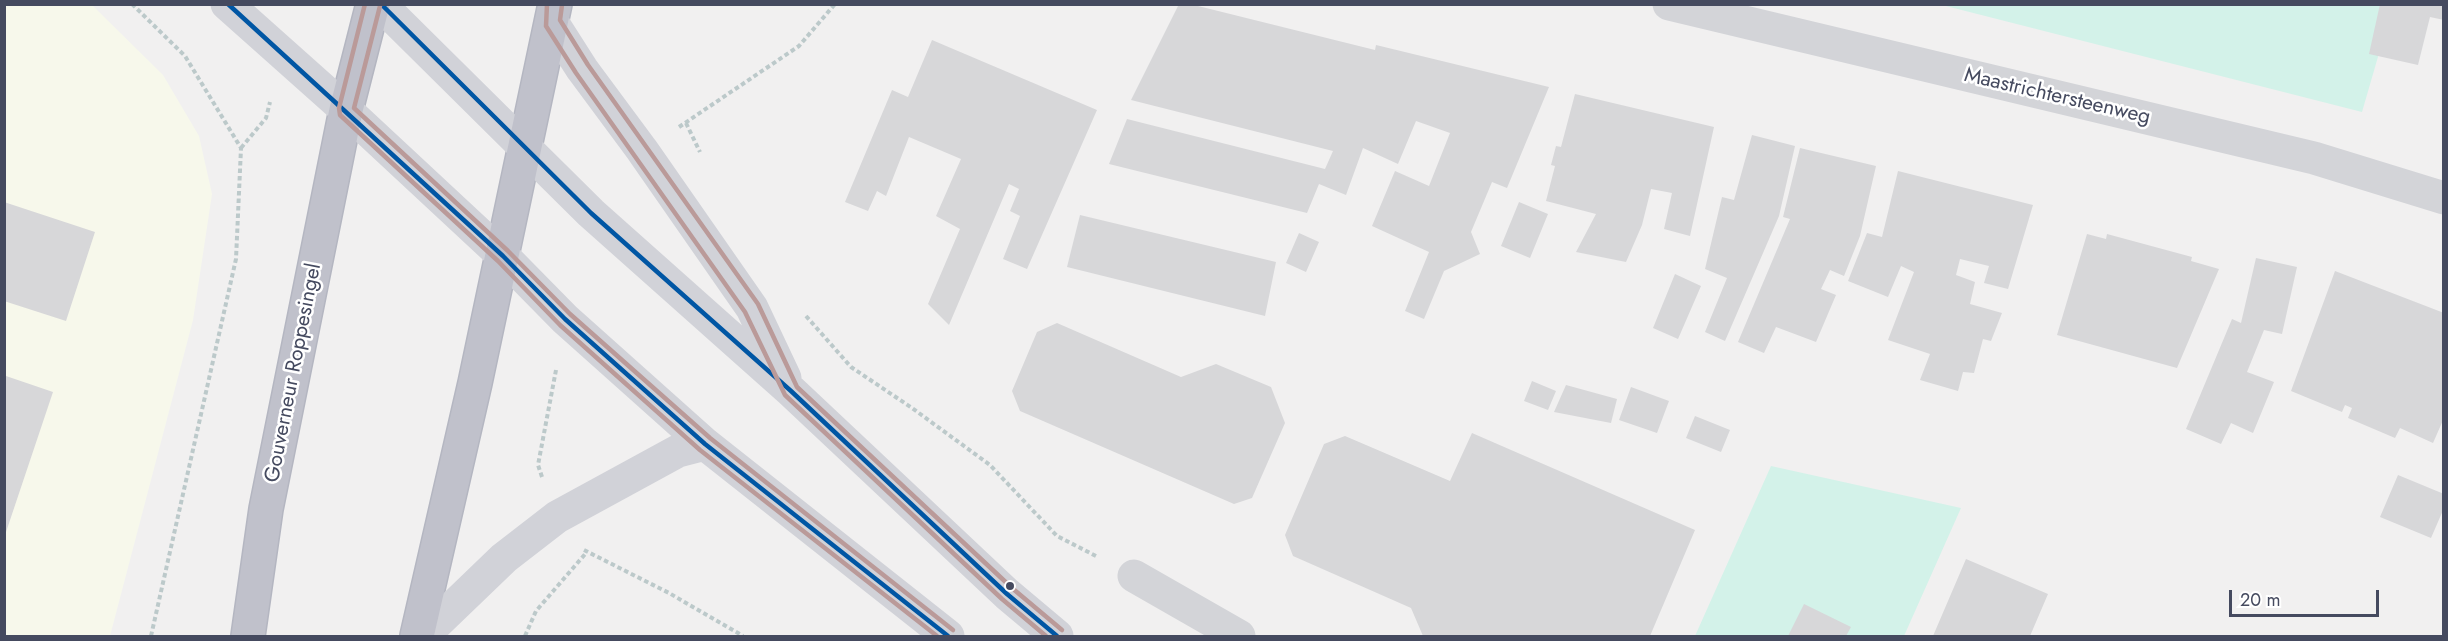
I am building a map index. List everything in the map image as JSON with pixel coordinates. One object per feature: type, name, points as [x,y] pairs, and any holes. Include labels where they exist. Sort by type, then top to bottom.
[{"type":"highway","name":"Gouverneur Roppesingel","points":[[248,636],[266,509],[346,110],[373,4]]},
{"type":"highway","points":[[417,636],[503,256],[523,149],[554,13]]},
{"type":"main road","points":[[227,4],[346,110],[503,256],[565,319],[705,444],[948,636]]},
{"type":"main road","points":[[380,4],[523,149],[591,213],[790,391],[1007,594],[1058,636]]},
{"type":"main road","points":[[554,13],[582,69],[642,150],[752,308],[790,391]]},
{"type":"main road","points":[[423,636],[504,558],[558,517],[678,451],[705,444]]},
{"type":"street","name":"Maastrichtersteenweg","points":[[1669,4],[2314,158],[2444,198]]},
{"type":"street","points":[[1134,576],[1239,636]]},
{"type":"path","points":[[132,4],[185,56],[241,148],[236,259],[151,636]]},
{"type":"path","points":[[686,123],[701,155]]},
{"type":"path","points":[[805,315],[851,368],[912,408],[990,465],[1057,536],[1134,576]]},
{"type":"path","points":[[525,636],[536,611],[586,553]]},
{"type":"shaded area","points":[[4,5],[92,5],[163,75],[199,136],[212,194],[193,320],[110,636],[5,636]]},
{"type":"green space","points":[[1942,5],[2393,5],[2362,112]]},
{"type":"green space","points":[[1771,466],[1961,508],[1904,636],[1695,636]]},
{"type":"building","points":[[1179,4],[1190,4],[1375,50],[1376,45],[1549,87],[1507,188],[1492,182],[1471,232],[1480,254],[1444,271],[1424,319],[1405,311],[1429,252],[1372,226],[1395,171],[1429,186],[1450,133],[1416,121],[1398,164],[1363,148],[1346,195],[1319,184],[1307,213],[1109,164],[1127,119],[1325,169],[1333,151],[1131,100]]},
{"type":"building","points":[[2380,4],[2444,4],[2444,20],[2430,17],[2418,65],[2369,54]]},
{"type":"building","points":[[932,40],[1097,110],[1027,269],[1003,259],[1020,216],[1010,211],[1019,189],[1009,184],[949,325],[928,304],[960,229],[936,216],[961,159],[909,137],[886,196],[877,191],[868,211],[845,202],[892,90],[908,97]]},
{"type":"building","points":[[1575,94],[1714,127],[1690,236],[1664,229],[1672,193],[1651,189],[1642,225],[1626,262],[1576,252],[1596,214],[1546,201],[1555,166],[1551,165],[1556,146],[1561,147]]},
{"type":"building","points":[[1752,135],[1795,146],[1779,216],[1725,341],[1705,332],[1727,278],[1705,269],[1722,197],[1734,200]]},
{"type":"building","points":[[1800,148],[1876,166],[1860,236],[1844,276],[1830,270],[1821,289],[1836,295],[1816,342],[1776,327],[1764,353],[1738,342],[1790,219],[1783,217]]},
{"type":"building","points":[[1898,171],[2033,205],[2008,289],[1984,283],[1989,266],[1960,259],[1956,275],[1975,282],[1970,304],[2002,313],[1991,341],[1983,339],[1974,373],[1963,372],[1958,391],[1920,380],[1930,354],[1888,340],[1914,272],[1901,266],[1888,297],[1848,281],[1867,233],[1882,237]]},
{"type":"building","points":[[4,202],[95,232],[66,321],[4,301]]},
{"type":"building","points":[[1519,202],[1548,214],[1530,258],[1501,246]]},
{"type":"building","points":[[1080,215],[1276,262],[1265,316],[1067,267]]},
{"type":"building","points":[[1299,233],[1319,242],[1306,272],[1286,263]]},
{"type":"building","points":[[2087,234],[2106,239],[2107,234],[2192,257],[2191,261],[2219,269],[2177,368],[2057,335]]},
{"type":"building","points":[[2256,258],[2297,267],[2282,334],[2264,330],[2247,372],[2274,382],[2253,433],[2231,423],[2221,444],[2186,429],[2232,319],[2241,323]]},
{"type":"building","points":[[2335,271],[2444,313],[2444,418],[2433,443],[2400,428],[2395,438],[2348,418],[2352,408],[2345,405],[2342,412],[2291,391]]},
{"type":"building","points":[[1675,274],[1701,286],[1678,339],[1653,328]]},
{"type":"building","points":[[1057,323],[1181,377],[1216,364],[1271,387],[1285,423],[1252,498],[1234,504],[1020,411],[1012,391],[1037,332]]},
{"type":"building","points":[[6,376],[53,392],[5,535],[4,381]]},
{"type":"building","points":[[1532,381],[1556,391],[1548,410],[1524,401]]},
{"type":"building","points":[[1566,385],[1617,399],[1611,423],[1554,412]]},
{"type":"building","points":[[1631,387],[1669,401],[1657,433],[1619,420]]},
{"type":"building","points":[[1695,416],[1730,430],[1721,452],[1686,438]]},
{"type":"building","points":[[1472,433],[1695,530],[1650,636],[1423,636],[1411,608],[1293,556],[1285,535],[1324,444],[1345,436],[1450,481]]},
{"type":"building","points":[[2398,475],[2444,494],[2444,508],[2431,538],[2380,517]]},
{"type":"building","points":[[1966,559],[2048,594],[2030,636],[1933,636]]},
{"type":"building","points":[[1804,604],[1851,627],[1846,636],[1788,636]]},
{"type":"transit line","points":[[228,4],[503,256],[565,319],[705,444],[948,636]]},
{"type":"transit line","points":[[365,4],[339,108],[340,115],[498,261],[560,325],[700,450],[937,636]]},
{"type":"transit line","points":[[381,4],[591,213],[791,391],[1007,594],[1057,636]]},
{"type":"transit line","points":[[547,4],[546,26],[576,73],[745,312],[785,395],[1002,599],[1046,636]]},
{"type":"transit line","points":[[562,5],[560,20],[588,65],[758,304],[797,387],[1012,588],[1062,630]]},
{"type":"transit line","points":[[380,6],[354,108],[508,251],[570,314],[710,438],[953,630]]}]
